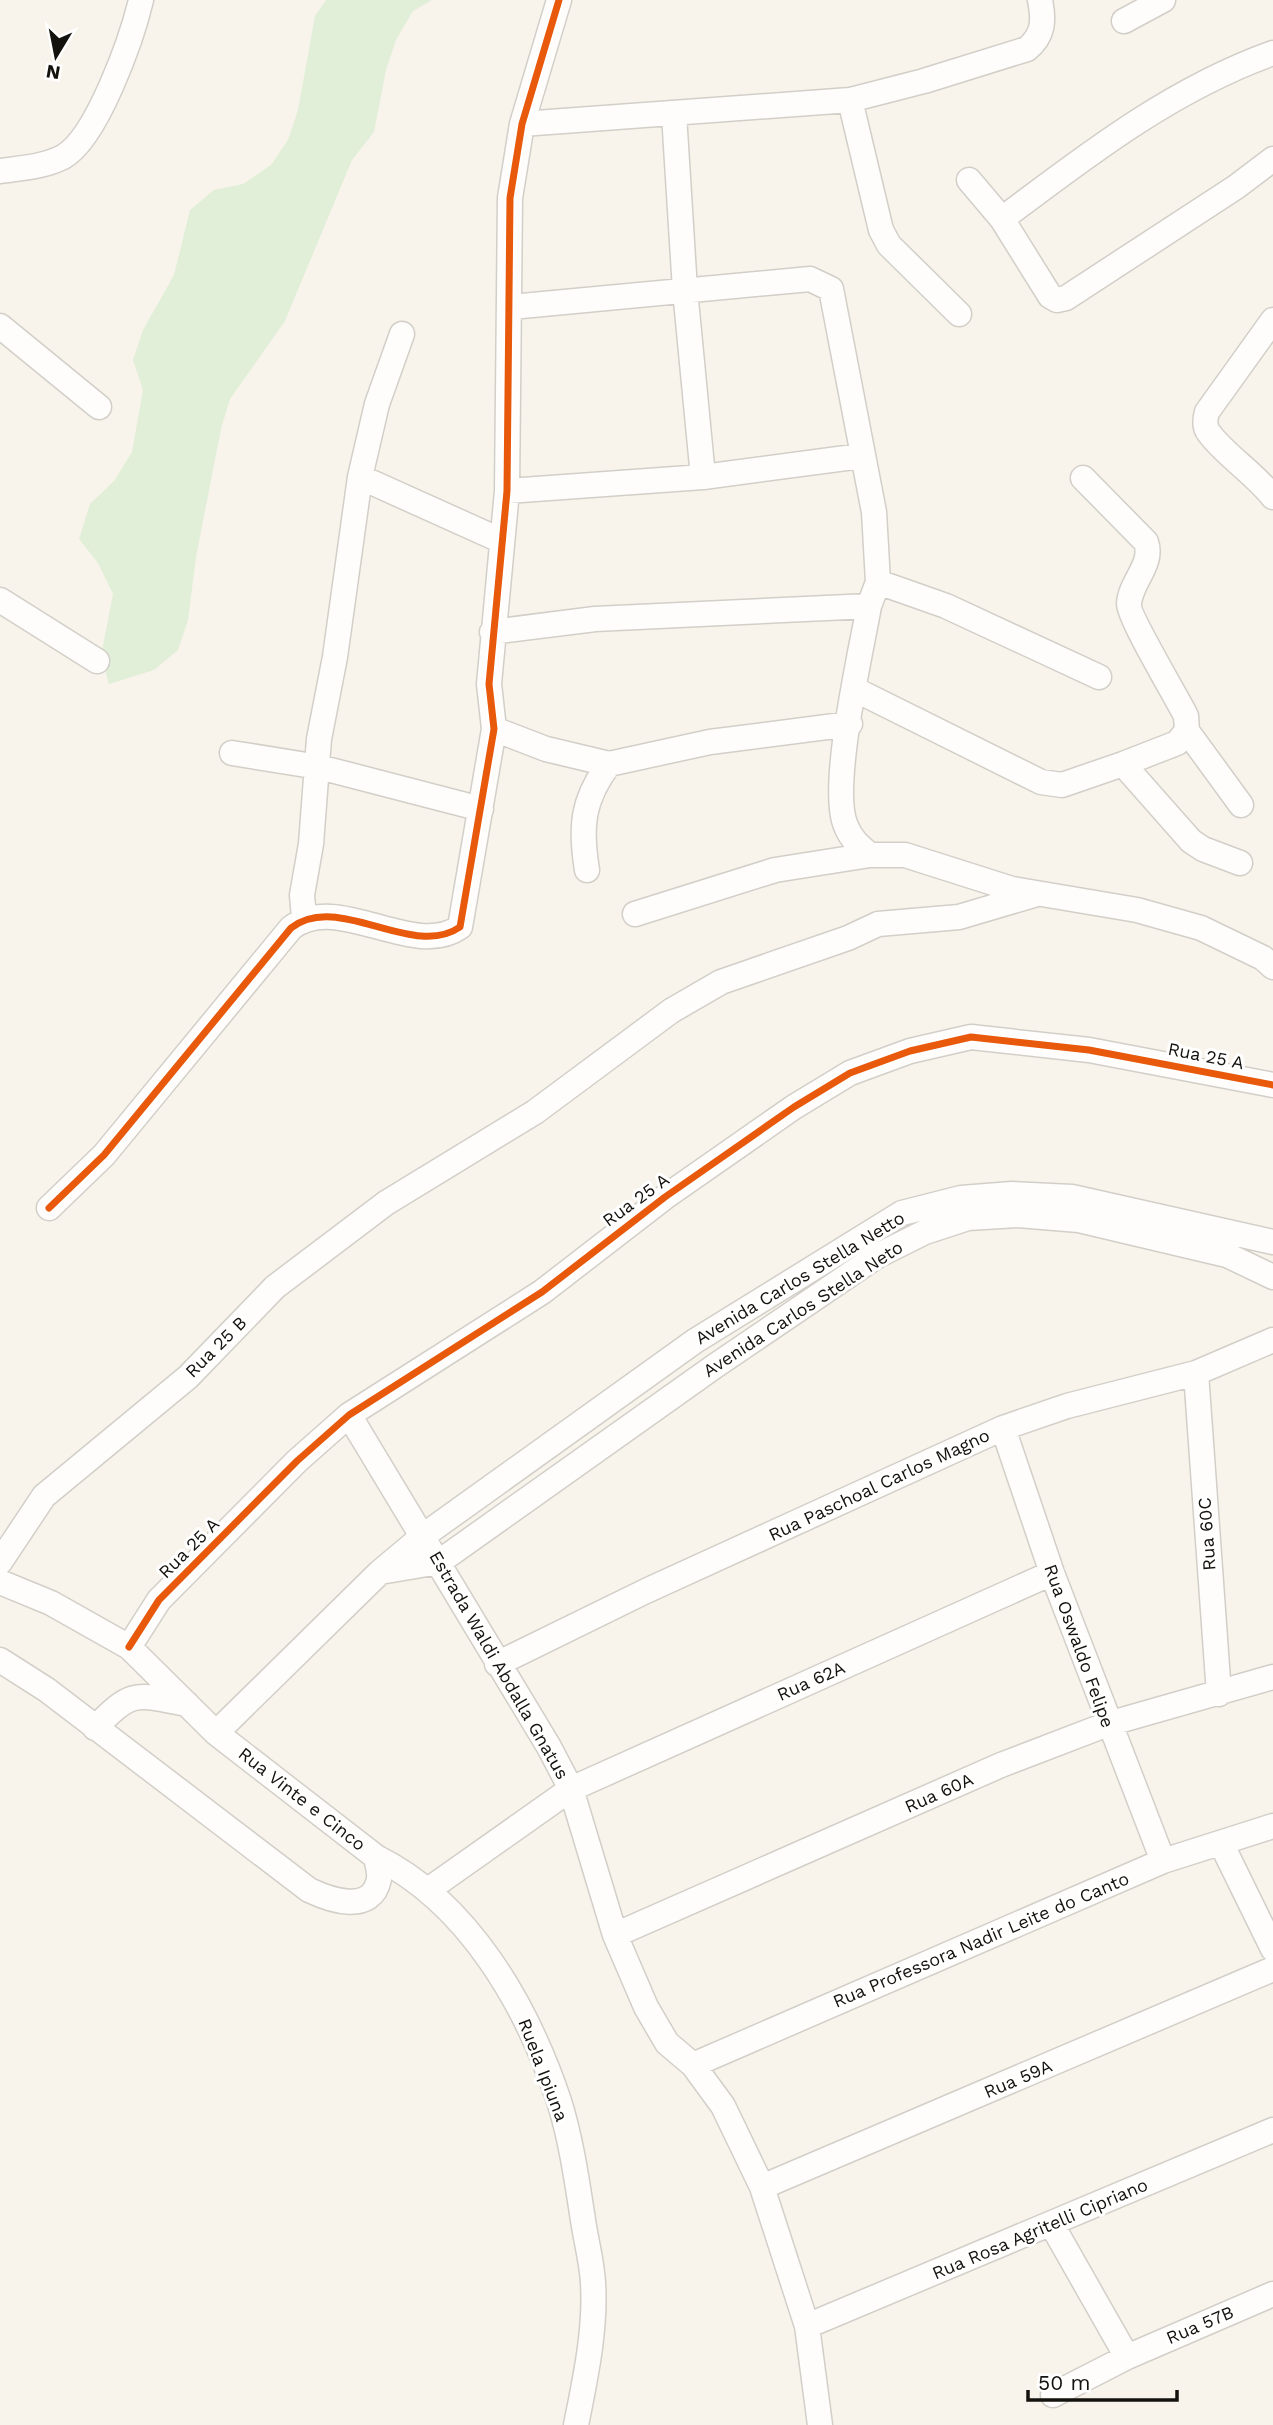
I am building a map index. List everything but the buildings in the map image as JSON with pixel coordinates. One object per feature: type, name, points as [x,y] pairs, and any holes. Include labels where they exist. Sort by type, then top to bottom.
[{"type":"street","points":[[0,171],[40,166],[65,156],[81,141],[121,64],[141,0]]},
{"type":"street","points":[[49,1208],[104,1155],[291,928],[304,918],[334,918],[430,937],[448,936],[460,928],[465,912],[494,729],[489,684],[507,491],[510,198],[522,124],[558,0]]},
{"type":"street","points":[[522,124],[850,100],[1027,49],[1035,42],[1044,21],[1040,0]]},
{"type":"street","points":[[1124,21],[1163,0]]},
{"type":"street","points":[[1002,219],[1097,147],[1208,80],[1273,53]]},
{"type":"street","points":[[850,100],[881,230],[889,245],[959,314]]},
{"type":"street","points":[[674,114],[685,290],[702,477]]},
{"type":"street","points":[[970,180],[1002,219],[1050,296],[1057,300],[1066,299],[1236,187],[1273,159]]},
{"type":"street","points":[[510,307],[810,279],[831,289],[861,456],[874,512],[878,582],[869,606],[840,785],[844,824],[855,842],[870,855]]},
{"type":"street","points":[[1273,320],[1207,412],[1205,419],[1208,433],[1260,480],[1273,497]]},
{"type":"street","points":[[0,326],[99,407]]},
{"type":"street","points":[[304,918],[302,895],[319,767],[319,739],[335,657],[360,477],[377,404],[402,334]]},
{"type":"street","points":[[507,491],[702,477],[861,456]]},
{"type":"street","points":[[360,477],[502,541]]},
{"type":"street","points":[[1083,478],[1146,542],[1149,550],[1130,597],[1130,617],[1186,716],[1187,731],[1241,805]]},
{"type":"street","points":[[878,582],[946,606],[1099,677]]},
{"type":"street","points":[[0,600],[97,661]]},
{"type":"street","points":[[492,632],[595,619],[869,606]]},
{"type":"street","points":[[854,689],[1041,782],[1062,785],[1177,743],[1187,731]]},
{"type":"street","points":[[494,729],[546,749],[609,764],[710,742],[850,724]]},
{"type":"street","points":[[232,753],[319,767],[481,809]]},
{"type":"street","points":[[587,870],[582,819],[592,785],[609,764]]},
{"type":"street","points":[[1123,764],[1191,841],[1203,849],[1240,863]]},
{"type":"street","points":[[635,914],[775,870],[870,855],[905,855],[1037,894],[1137,910],[1200,928],[1263,958],[1273,967]]},
{"type":"street","name":"Rua 25 B","points":[[0,1562],[44,1496],[188,1377],[275,1287],[386,1203],[534,1112],[671,1012],[721,982],[848,938],[878,924],[959,917],[1037,894]]},
{"type":"street","name":"Rua 25 A","points":[[129,1647],[159,1600],[297,1461],[349,1415],[542,1292],[665,1197],[794,1107],[850,1073],[910,1051],[971,1037],[1089,1050],[1273,1084]]},
{"type":"street","name":"Avenida Carlos Stella Netto","points":[[423,1536],[695,1341],[902,1213],[961,1198],[1012,1194],[1072,1198],[1273,1242]]},
{"type":"street","name":"Avenida Carlos Stella Neto","points":[[380,1572],[439,1562],[715,1366],[877,1256],[935,1228],[968,1218],[1018,1215],[1079,1220],[1227,1255],[1273,1277]]},
{"type":"street","name":"Rua Paschoal Carlos Magno","points":[[497,1664],[646,1591],[1003,1428],[1067,1406],[1196,1373],[1273,1340]]},
{"type":"street","name":"Rua 60C","points":[[1196,1373],[1219,1694]]},
{"type":"street","name":"Estrada Waldi Abdalla Gnatus","points":[[349,1415],[549,1747],[571,1789],[615,1935],[646,2007],[667,2043],[693,2065],[723,2106],[762,2187],[807,2326],[820,2425]]},
{"type":"street","name":"Rua Oswaldo Felipe","points":[[1003,1428],[1052,1573],[1163,1861]]},
{"type":"street","points":[[216,1732],[380,1572],[423,1536]]},
{"type":"street","name":"Rua 62A","points":[[428,1890],[571,1789],[1052,1573]]},
{"type":"street","name":"Rua Vinte e Cinco","points":[[0,1582],[51,1603],[129,1647],[216,1732],[376,1857],[379,1879],[372,1893],[355,1902],[337,1903],[309,1890],[47,1690],[0,1660]]},
{"type":"street","name":"Rua 60A","points":[[615,1935],[1001,1765],[1108,1724],[1273,1677]]},
{"type":"street","points":[[95,1728],[130,1698],[144,1696],[187,1704]]},
{"type":"street","name":"Rua Professora Nadir Leite do Canto","points":[[693,2065],[1163,1861],[1273,1826]]},
{"type":"street","points":[[1221,1843],[1273,1949]]},
{"type":"street","name":"Ruela Ipiuna","points":[[376,1857],[406,1871],[428,1890],[487,1955],[524,2017],[559,2102],[576,2177],[593,2284],[587,2371],[576,2425]]},
{"type":"street","name":"Rua 59A","points":[[762,2187],[1273,1969]]},
{"type":"street","name":"Rua Rosa Agritelli Cipriano","points":[[807,2326],[1273,2130]]},
{"type":"street","points":[[1052,2225],[1127,2357]]},
{"type":"street","name":"Rua 57B","points":[[1053,2395],[1085,2381],[1127,2357],[1273,2294]]},
{"type":"green space","points":[[326,0],[432,0],[413,11],[396,40],[386,70],[374,132],[352,160],[285,321],[230,399],[221,429],[196,557],[188,620],[178,650],[154,670],[109,684],[101,656],[113,594],[98,563],[79,539],[90,504],[114,481],[132,452],[143,390],[133,360],[143,330],[174,275],[190,210],[214,190],[243,184],[271,165],[288,140],[298,110],[315,16]]},
{"type":"cycle path","points":[[49,1208],[104,1155],[291,928],[310,919],[331,917],[420,936],[441,935],[460,927],[494,729],[489,684],[507,491],[510,198],[522,124],[559,0]]},
{"type":"cycle path","points":[[129,1647],[159,1600],[297,1461],[349,1415],[542,1292],[665,1197],[794,1107],[850,1073],[910,1051],[971,1037],[1089,1050],[1273,1085]]}]
